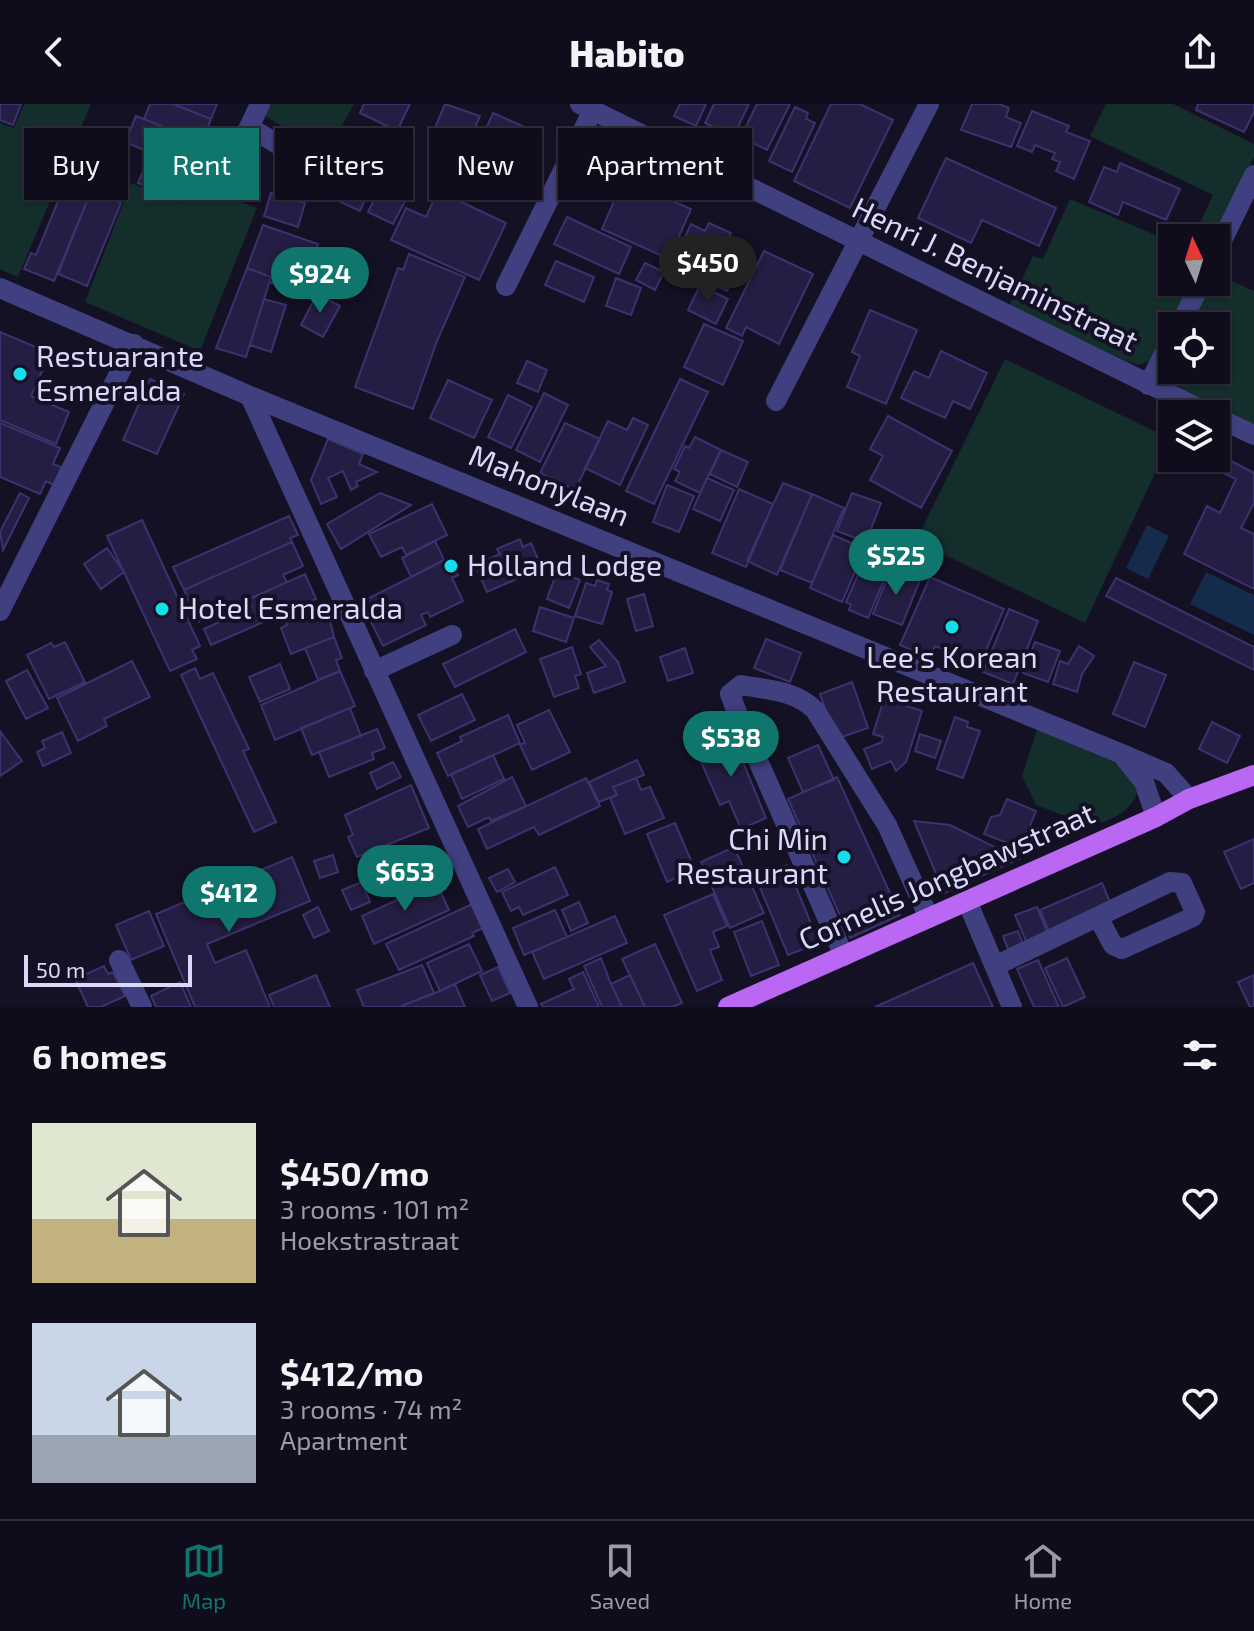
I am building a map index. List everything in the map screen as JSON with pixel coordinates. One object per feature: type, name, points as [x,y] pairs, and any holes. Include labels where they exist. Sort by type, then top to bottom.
[{"type":"main road","name":"Cornelis Jongbawstraat","points":[[731,1006],[1156,817],[1189,799],[1254,775]]},
{"type":"street","points":[[260,104],[249,127],[275,144]]},
{"type":"street","points":[[776,401],[929,104]]},
{"type":"street","points":[[506,286],[587,107]]},
{"type":"street","name":"Henri J. Benjaminstraat","points":[[587,107],[1180,400]]},
{"type":"street","points":[[1230,224],[1254,175]]},
{"type":"street","name":"Mahonylaan","points":[[0,288],[250,396],[1122,754],[1166,773],[1189,799]]},
{"type":"street","points":[[0,611],[134,344]]},
{"type":"street","points":[[1148,385],[1158,366]]},
{"type":"street","points":[[250,396],[528,1007]]},
{"type":"street","points":[[1230,424],[1254,435]]},
{"type":"street","points":[[374,671],[452,635]]},
{"type":"street","points":[[844,956],[730,694],[741,685],[788,693],[804,699],[815,710],[887,825],[929,918]]},
{"type":"street","points":[[1122,754],[1144,782],[1156,817]]},
{"type":"street","points":[[967,901],[1012,1007]]},
{"type":"street","points":[[995,966],[1098,917]]},
{"type":"street","points":[[119,960],[142,1007]]},
{"type":"green space","points":[[24,104],[91,104],[81,128],[24,128],[24,200],[50,200],[18,277],[0,269],[0,123],[14,128]]},
{"type":"green space","points":[[269,104],[354,104],[341,128],[284,128],[264,115]]},
{"type":"green space","points":[[1106,104],[1173,104],[1254,144],[1254,157],[1221,224],[1200,224],[1213,195],[1090,136]]},
{"type":"green space","points":[[131,183],[144,188],[144,200],[180,203],[181,200],[235,200],[257,208],[200,351],[85,302],[124,200],[128,200]]},
{"type":"green space","points":[[1070,199],[1158,236],[1158,296],[1184,296],[1176,312],[1158,312],[1158,346],[1151,360],[1139,365],[1126,361],[1009,306],[1033,256],[1043,259]]},
{"type":"green space","points":[[1230,280],[1254,291],[1254,424],[1230,413],[1230,400],[1203,400],[1176,384],[1230,384],[1230,312],[1197,312],[1206,296],[1230,296]]},
{"type":"green space","points":[[1005,359],[1158,433],[1158,467],[1085,623],[916,541]]},
{"type":"green space","points":[[1038,727],[1094,749],[1130,775],[1139,788],[1127,809],[1092,826],[1036,805],[1022,776]]},
{"type":"water","points":[[1147,525],[1169,536],[1148,579],[1126,568]]},
{"type":"water","points":[[1206,572],[1254,595],[1254,635],[1190,604]]},
{"type":"building","points":[[0,104],[21,104],[13,125],[0,120]]},
{"type":"building","points":[[150,104],[173,104],[211,119],[207,128],[167,128],[144,119]]},
{"type":"building","points":[[173,104],[217,104],[211,119]]},
{"type":"building","points":[[364,104],[410,104],[398,128],[391,128],[360,113]]},
{"type":"building","points":[[445,104],[480,116],[475,128],[435,128]]},
{"type":"building","points":[[680,104],[706,104],[696,126],[674,116]]},
{"type":"building","points":[[714,104],[749,104],[737,128],[715,128],[705,123]]},
{"type":"building","points":[[757,104],[790,104],[767,150],[752,142],[752,128],[745,128]]},
{"type":"building","points":[[831,104],[860,104],[893,120],[850,208],[794,181]]},
{"type":"building","points":[[972,104],[999,104],[1009,108],[1006,117],[1021,123],[1011,147],[961,130]]},
{"type":"building","points":[[1198,104],[1254,104],[1254,112],[1244,132],[1196,110]]},
{"type":"building","points":[[795,107],[808,113],[806,119],[815,123],[792,172],[769,161]]},
{"type":"building","points":[[1032,111],[1069,126],[1066,132],[1090,141],[1074,179],[1056,171],[1060,162],[1052,159],[1055,153],[1035,145],[1032,152],[1017,146]]},
{"type":"building","points":[[493,113],[527,128],[486,128]]},
{"type":"building","points":[[136,116],[166,128],[144,128],[144,150],[128,143]]},
{"type":"building","points":[[946,158],[1056,208],[1039,246],[982,220],[971,243],[918,218]]},
{"type":"building","points":[[1120,163],[1180,189],[1166,220],[1123,202],[1118,215],[1089,202],[1104,167],[1117,172]]},
{"type":"building","points":[[144,169],[144,186],[138,183]]},
{"type":"building","points":[[271,193],[275,194],[275,200],[305,203],[298,227],[264,216]]},
{"type":"building","points":[[58,200],[87,200],[54,281],[24,269],[31,253],[36,255]]},
{"type":"building","points":[[87,200],[121,203],[87,286],[58,274]]},
{"type":"building","points":[[336,200],[365,200],[360,211]]},
{"type":"building","points":[[374,200],[406,200],[393,224],[368,212]]},
{"type":"building","points":[[434,200],[457,200],[506,223],[479,280],[391,240],[406,208],[426,217]]},
{"type":"building","points":[[614,200],[670,200],[691,209],[669,259],[602,229]]},
{"type":"building","points":[[567,217],[631,247],[619,274],[554,244]]},
{"type":"building","points":[[709,223],[731,233],[726,243],[745,252],[727,291],[672,265],[691,224],[705,231]]},
{"type":"building","points":[[263,225],[318,244],[300,293],[269,282],[271,277],[247,268]]},
{"type":"building","points":[[764,251],[813,274],[779,344],[746,327],[742,336],[726,328]]},
{"type":"building","points":[[409,254],[465,277],[437,341],[413,409],[355,387],[398,268],[403,270]]},
{"type":"building","points":[[556,261],[594,277],[584,302],[545,285]]},
{"type":"building","points":[[645,263],[664,272],[655,290],[636,280]]},
{"type":"building","points":[[247,268],[271,277],[246,357],[216,348]]},
{"type":"building","points":[[616,278],[641,288],[631,315],[606,306]]},
{"type":"building","points":[[700,285],[728,299],[716,324],[688,310]]},
{"type":"building","points":[[317,294],[340,306],[323,337],[301,325]]},
{"type":"building","points":[[264,299],[286,305],[271,352],[250,345]]},
{"type":"building","points":[[870,310],[917,330],[886,404],[847,387],[860,356],[852,352]]},
{"type":"building","points":[[704,324],[743,341],[723,385],[684,367]]},
{"type":"building","name":"Restuarante Esmeralda","points":[[0,332],[50,353],[31,396],[69,412],[56,444],[0,420]]},
{"type":"building","points":[[941,351],[987,373],[970,409],[953,401],[945,418],[901,398],[914,371],[929,378]]},
{"type":"building","points":[[527,361],[547,370],[538,392],[517,383]]},
{"type":"building","points":[[150,379],[184,394],[157,454],[123,440]]},
{"type":"building","points":[[680,379],[708,392],[654,504],[626,491]]},
{"type":"building","points":[[448,380],[492,400],[474,438],[430,418]]},
{"type":"building","points":[[544,393],[568,405],[540,462],[516,450]]},
{"type":"building","points":[[508,395],[532,407],[511,448],[488,437]]},
{"type":"building","points":[[888,416],[952,451],[921,508],[870,480],[883,456],[870,449]]},
{"type":"building","points":[[633,418],[648,425],[620,485],[585,468],[608,421],[627,430]]},
{"type":"building","points":[[0,423],[60,448],[53,464],[61,467],[54,485],[46,481],[40,494],[0,477]]},
{"type":"building","points":[[565,423],[600,439],[575,490],[540,473]]},
{"type":"building","points":[[695,437],[721,450],[700,493],[675,481],[680,472],[674,469],[685,446],[689,448]]},
{"type":"building","points":[[328,439],[363,454],[359,464],[377,472],[356,482],[358,486],[351,490],[343,471],[328,478],[337,497],[321,504],[311,480]]},
{"type":"building","points":[[721,450],[748,462],[737,487],[710,474]]},
{"type":"building","points":[[1230,461],[1254,473],[1254,503],[1241,528],[1254,534],[1254,589],[1184,554],[1207,506],[1220,513],[1236,479],[1223,473],[1230,472]]},
{"type":"building","points":[[707,478],[734,490],[720,521],[693,509]]},
{"type":"building","points":[[783,483],[812,494],[777,575],[747,561]]},
{"type":"building","points":[[667,485],[694,496],[679,532],[653,522]]},
{"type":"building","points":[[739,489],[773,504],[746,567],[712,553]]},
{"type":"building","points":[[20,493],[29,498],[3,550],[0,532]]},
{"type":"building","points":[[380,493],[411,505],[341,549],[327,524]]},
{"type":"building","points":[[852,493],[881,503],[866,542],[837,531]]},
{"type":"building","points":[[812,494],[844,508],[812,583],[780,570]]},
{"type":"building","points":[[432,504],[447,535],[406,555],[402,547],[381,557],[369,534]]},
{"type":"building","points":[[289,516],[298,535],[290,538],[292,542],[184,590],[173,567]]},
{"type":"building","name":"Hotel Esmeralda","points":[[142,520],[200,646],[192,650],[197,659],[170,671],[107,536]]},
{"type":"building","points":[[833,535],[865,549],[842,602],[810,588]]},
{"type":"building","points":[[520,539],[523,547],[531,543],[542,568],[487,592],[475,565],[500,554],[497,549]]},
{"type":"building","points":[[435,541],[444,560],[411,577],[402,558]]},
{"type":"building","points":[[292,542],[303,566],[283,575],[287,582],[198,622],[184,590]]},
{"type":"building","points":[[107,548],[124,572],[101,589],[84,564]]},
{"type":"building","points":[[449,558],[458,575],[452,578],[463,601],[430,617],[428,612],[421,615],[426,625],[383,646],[361,602]]},
{"type":"building","points":[[891,569],[920,580],[902,625],[873,614]]},
{"type":"building","points":[[860,570],[884,580],[868,618],[849,610],[851,605],[846,602]]},
{"type":"building","points":[[557,571],[580,580],[569,608],[547,599]]},
{"type":"building","points":[[305,574],[316,599],[211,645],[204,629],[252,607],[249,599]]},
{"type":"building","name":"Lee's Korean Restaurant","points":[[930,577],[1004,609],[980,664],[935,646],[930,658],[900,645]]},
{"type":"building","points":[[1116,578],[1254,647],[1254,670],[1106,596]]},
{"type":"building","points":[[597,580],[609,584],[607,590],[612,592],[602,624],[575,616],[586,583],[595,586]]},
{"type":"building","points":[[644,594],[653,626],[636,631],[627,599]]},
{"type":"building","points":[[325,601],[334,637],[291,654],[281,628],[287,625],[283,617]]},
{"type":"building","points":[[540,607],[574,618],[566,642],[533,631]]},
{"type":"building","points":[[1009,609],[1038,621],[1013,684],[983,672]]},
{"type":"building","points":[[515,629],[526,652],[455,687],[443,664]]},
{"type":"building","points":[[334,637],[342,658],[336,660],[340,671],[318,680],[305,648]]},
{"type":"building","points":[[766,639],[801,653],[790,682],[754,668]]},
{"type":"building","points":[[599,640],[618,662],[625,682],[594,693],[587,673],[606,666],[590,647]]},
{"type":"building","points":[[65,642],[85,682],[49,699],[27,655],[51,643],[54,647]]},
{"type":"building","points":[[1035,642],[1060,651],[1048,682],[1023,673]]},
{"type":"building","points":[[1079,646],[1094,656],[1082,674],[1077,692],[1053,684],[1060,661],[1068,664]]},
{"type":"building","points":[[572,647],[581,674],[575,676],[579,688],[554,697],[540,659]]},
{"type":"building","points":[[685,648],[693,673],[668,681],[660,657]]},
{"type":"building","points":[[132,661],[150,697],[104,719],[107,726],[78,741],[57,698]]},
{"type":"building","points":[[1134,662],[1166,675],[1145,727],[1113,714]]},
{"type":"building","points":[[280,664],[290,689],[260,702],[249,677]]},
{"type":"building","points":[[195,668],[200,679],[213,673],[249,749],[243,751],[276,822],[254,832],[181,675]]},
{"type":"building","points":[[27,670],[48,708],[26,719],[6,681]]},
{"type":"building","points":[[340,671],[355,706],[275,740],[261,705]]},
{"type":"building","points":[[852,682],[868,728],[836,739],[820,694]]},
{"type":"building","points":[[462,694],[475,720],[431,741],[418,715]]},
{"type":"building","points":[[884,699],[922,711],[906,762],[896,771],[891,761],[872,769],[864,749],[882,742],[883,737],[873,734]]},
{"type":"building","points":[[350,708],[361,736],[312,755],[301,728]]},
{"type":"building","points":[[549,710],[570,752],[532,770],[520,745],[525,743],[517,725]]},
{"type":"building","points":[[508,715],[520,743],[448,776],[437,753],[462,741],[460,737]]},
{"type":"building","points":[[955,717],[968,722],[967,727],[980,731],[963,778],[937,769]]},
{"type":"building","points":[[1212,722],[1240,736],[1227,763],[1199,749]]},
{"type":"building","points":[[377,729],[385,748],[372,753],[374,759],[329,777],[319,752]]},
{"type":"building","points":[[0,731],[22,761],[0,776]]},
{"type":"building","points":[[62,732],[71,753],[43,766],[37,752],[45,748],[42,741]]},
{"type":"building","points":[[731,733],[766,818],[741,829],[729,801],[720,805],[695,748]]},
{"type":"building","points":[[920,734],[941,741],[935,758],[915,751]]},
{"type":"building","points":[[818,745],[834,780],[803,792],[788,758]]},
{"type":"building","points":[[493,755],[504,779],[462,799],[451,774]]},
{"type":"building","points":[[637,760],[644,775],[613,787],[617,795],[599,802],[589,782]]},
{"type":"building","points":[[393,762],[401,777],[377,789],[370,773]]},
{"type":"building","points":[[512,777],[526,806],[468,827],[458,806]]},
{"type":"building","name":"Chi Min Restaurant","points":[[837,777],[900,915],[850,938],[788,799]]},
{"type":"building","points":[[586,778],[600,806],[539,835],[534,827],[487,849],[478,829]]},
{"type":"building","points":[[636,778],[641,790],[650,787],[664,818],[625,834],[610,798],[617,795],[613,787]]},
{"type":"building","points":[[411,785],[429,828],[357,857],[348,837],[353,835],[345,815]]},
{"type":"building","points":[[1007,799],[1036,811],[1021,848],[984,834],[991,817],[1000,815]]},
{"type":"building","points":[[914,821],[950,825],[1019,859],[944,893]]},
{"type":"building","points":[[675,823],[695,870],[667,882],[647,834]]},
{"type":"building","points":[[1254,839],[1254,883],[1241,889],[1224,852]]},
{"type":"building","points":[[734,847],[764,913],[730,928],[701,862]]},
{"type":"building","points":[[333,855],[338,872],[320,878],[314,861]]},
{"type":"building","points":[[292,857],[310,901],[207,944],[215,963],[246,950],[270,1007],[195,1007],[156,914]]},
{"type":"building","points":[[787,865],[819,943],[788,955],[756,878]]},
{"type":"building","points":[[555,867],[568,895],[523,915],[519,907],[511,911],[502,892]]},
{"type":"building","points":[[508,869],[515,882],[497,892],[489,878]]},
{"type":"building","points":[[362,882],[370,902],[351,910],[342,890]]},
{"type":"building","points":[[436,882],[449,910],[374,944],[362,916]]},
{"type":"building","points":[[1102,883],[1113,909],[1051,936],[1040,910]]},
{"type":"building","points":[[713,894],[727,926],[713,932],[719,947],[710,950],[722,980],[697,991],[664,915]]},
{"type":"building","points":[[579,902],[588,923],[571,931],[562,910]]},
{"type":"building","points":[[472,904],[483,928],[472,933],[474,936],[399,970],[386,944]]},
{"type":"building","points":[[318,907],[329,931],[314,938],[303,915]]},
{"type":"building","points":[[1037,907],[1050,939],[1029,948],[1015,915]]},
{"type":"building","points":[[555,910],[567,937],[524,955],[513,928]]},
{"type":"building","points":[[149,911],[164,946],[131,960],[116,925]]},
{"type":"building","points":[[615,916],[627,943],[544,979],[532,952]]},
{"type":"building","points":[[762,921],[779,965],[751,976],[734,932]]},
{"type":"building","points":[[1018,931],[1024,947],[1009,952],[1003,936]]},
{"type":"building","points":[[469,944],[482,971],[440,991],[427,963]]},
{"type":"building","points":[[655,944],[682,1003],[672,1007],[645,1007],[622,959]]},
{"type":"building","points":[[601,958],[622,1007],[602,1007],[584,966]]},
{"type":"building","points":[[1067,958],[1085,997],[1063,1007],[1045,968]]},
{"type":"building","points":[[1038,960],[1059,1007],[1034,1007],[1017,969]]},
{"type":"building","points":[[973,963],[993,1007],[875,1007]]},
{"type":"building","points":[[422,965],[434,993],[399,1007],[364,1007],[357,990]]},
{"type":"building","points":[[104,966],[108,974],[113,972],[125,996],[101,1007],[88,1007],[75,979]]},
{"type":"building","points":[[498,967],[510,993],[492,1001],[480,975]]},
{"type":"building","points":[[583,972],[599,1007],[543,1007],[541,1004],[574,989],[569,979]]},
{"type":"building","points":[[316,975],[330,1007],[274,1007],[269,995]]},
{"type":"building","points":[[630,975],[645,1007],[622,1007],[611,984]]},
{"type":"building","points":[[1254,975],[1254,1007],[1250,1007],[1238,982]]},
{"type":"building","points":[[180,982],[191,1007],[156,1007],[151,996]]},
{"type":"building","points":[[455,984],[465,1007],[399,1007],[440,991]]},
{"type":"place","name":"Restuarante Esmeralda","points":[[20,374]]},
{"type":"place","name":"Holland Lodge","points":[[451,566]]},
{"type":"place","name":"Hotel Esmeralda","points":[[162,609]]},
{"type":"place","name":"Lee's Korean Restaurant","points":[[952,627]]},
{"type":"place","name":"Chi Min Restaurant","points":[[844,857]]}]
